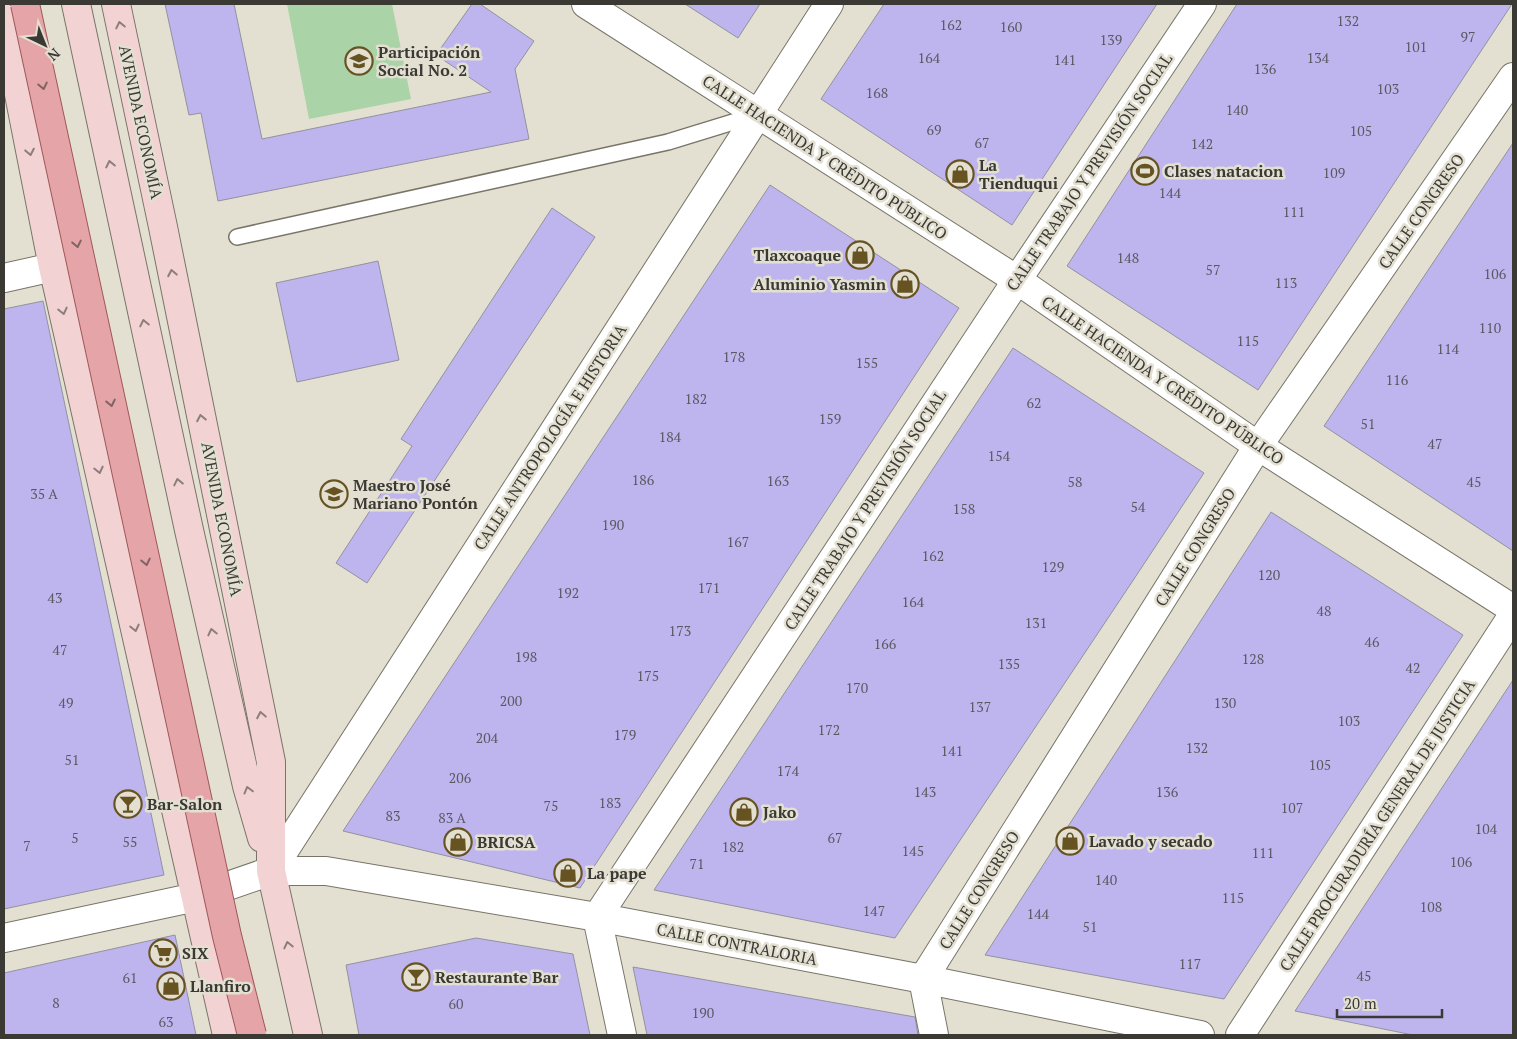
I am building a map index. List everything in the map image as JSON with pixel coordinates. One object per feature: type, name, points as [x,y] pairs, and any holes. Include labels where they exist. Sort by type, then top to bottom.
[{"type":"main road","points":[[25,4],[225,926],[252,1035]]},
{"type":"main road","points":[[76,4],[189,530],[247,786],[271,871]]},
{"type":"main road","name":"AVENIDA ECONOMÍA","points":[[116,4],[167,245],[270,762],[271,871],[308,1035]]},
{"type":"main road","points":[[4,18],[54,267],[227,1035]]},
{"type":"street","name":"CALLE HACIENDA Y CRÉDITO PÚBLICO","points":[[586,4],[1017,280],[1258,446],[1513,609]]},
{"type":"street","name":"CALLE ANTROPOLOGÍA E HISTORIA","points":[[271,871],[829,4]]},
{"type":"street","name":"CALLE TRABAJO Y PREVISIÓN SOCIAL","points":[[597,917],[1017,280],[1202,4]]},
{"type":"street","name":"CALLE CONGRESO","points":[[923,979],[1258,446],[1513,77]]},
{"type":"street","points":[[4,278],[54,267]]},
{"type":"street","name":"CALLE PROCURADURÍA GENERAL DE JUSTICIA","points":[[1240,1035],[1513,615]]},
{"type":"street","name":"CALLE CONTRALORIA","points":[[4,938],[196,897],[271,871],[326,871],[597,917],[923,979],[1200,1035]]},
{"type":"street","points":[[597,917],[622,1035]]},
{"type":"street","points":[[923,979],[934,1035]]},
{"type":"lane","points":[[237,237],[668,142],[757,114]]},
{"type":"green space","points":[[287,4],[392,4],[411,99],[309,119]]},
{"type":"building","points":[[165,4],[234,4],[262,139],[491,92],[436,55],[472,4],[480,4],[534,41],[515,69],[529,139],[218,201],[201,113],[189,115]]},
{"type":"building","points":[[685,4],[760,4],[738,38]]},
{"type":"building","points":[[884,4],[1157,4],[1012,225],[821,99]]},
{"type":"building","points":[[1237,4],[1512,4],[1258,390],[1067,266]]},
{"type":"building","points":[[1513,143],[1513,551],[1324,426]]},
{"type":"building","points":[[770,185],[959,308],[580,888],[343,831]]},
{"type":"building","points":[[552,208],[595,237],[367,583],[336,563],[412,446],[401,439]]},
{"type":"building","points":[[378,261],[399,360],[297,382],[276,283]]},
{"type":"building","points":[[43,301],[164,875],[4,909],[4,309]]},
{"type":"building","points":[[1013,348],[1204,473],[1134,579],[895,938],[654,890]]},
{"type":"building","points":[[1271,512],[1463,635],[1224,999],[985,955]]},
{"type":"building","points":[[1513,680],[1513,1035],[1413,1035],[1295,1011]]},
{"type":"building","points":[[175,935],[196,1035],[4,1035],[4,973]]},
{"type":"building","points":[[476,938],[573,954],[590,1035],[359,1035],[346,965]]},
{"type":"building","points":[[633,967],[915,1017],[918,1035],[647,1035]]},
{"type":"place","name":"Participación Social No. 2","points":[[359,61]]},
{"type":"place","name":"Clases natacion","points":[[1145,171]]},
{"type":"place","name":"La Tienduqui","points":[[960,174]]},
{"type":"place","name":"Tlaxcoaque","points":[[860,255]]},
{"type":"place","name":"Aluminio Yasmin","points":[[905,284]]},
{"type":"place","name":"Maestro José Mariano Pontón","points":[[334,494]]},
{"type":"place","name":"Bar-Salon","points":[[128,804]]},
{"type":"place","name":"Jako","points":[[744,812]]},
{"type":"place","name":"Lavado y secado","points":[[1070,841]]},
{"type":"place","name":"BRICSA","points":[[458,842]]},
{"type":"place","name":"La pape","points":[[568,873]]},
{"type":"place","name":"SIX","points":[[163,953]]},
{"type":"place","name":"Restaurante Bar","points":[[416,977]]},
{"type":"place","name":"Llanfiro","points":[[171,986]]}]
